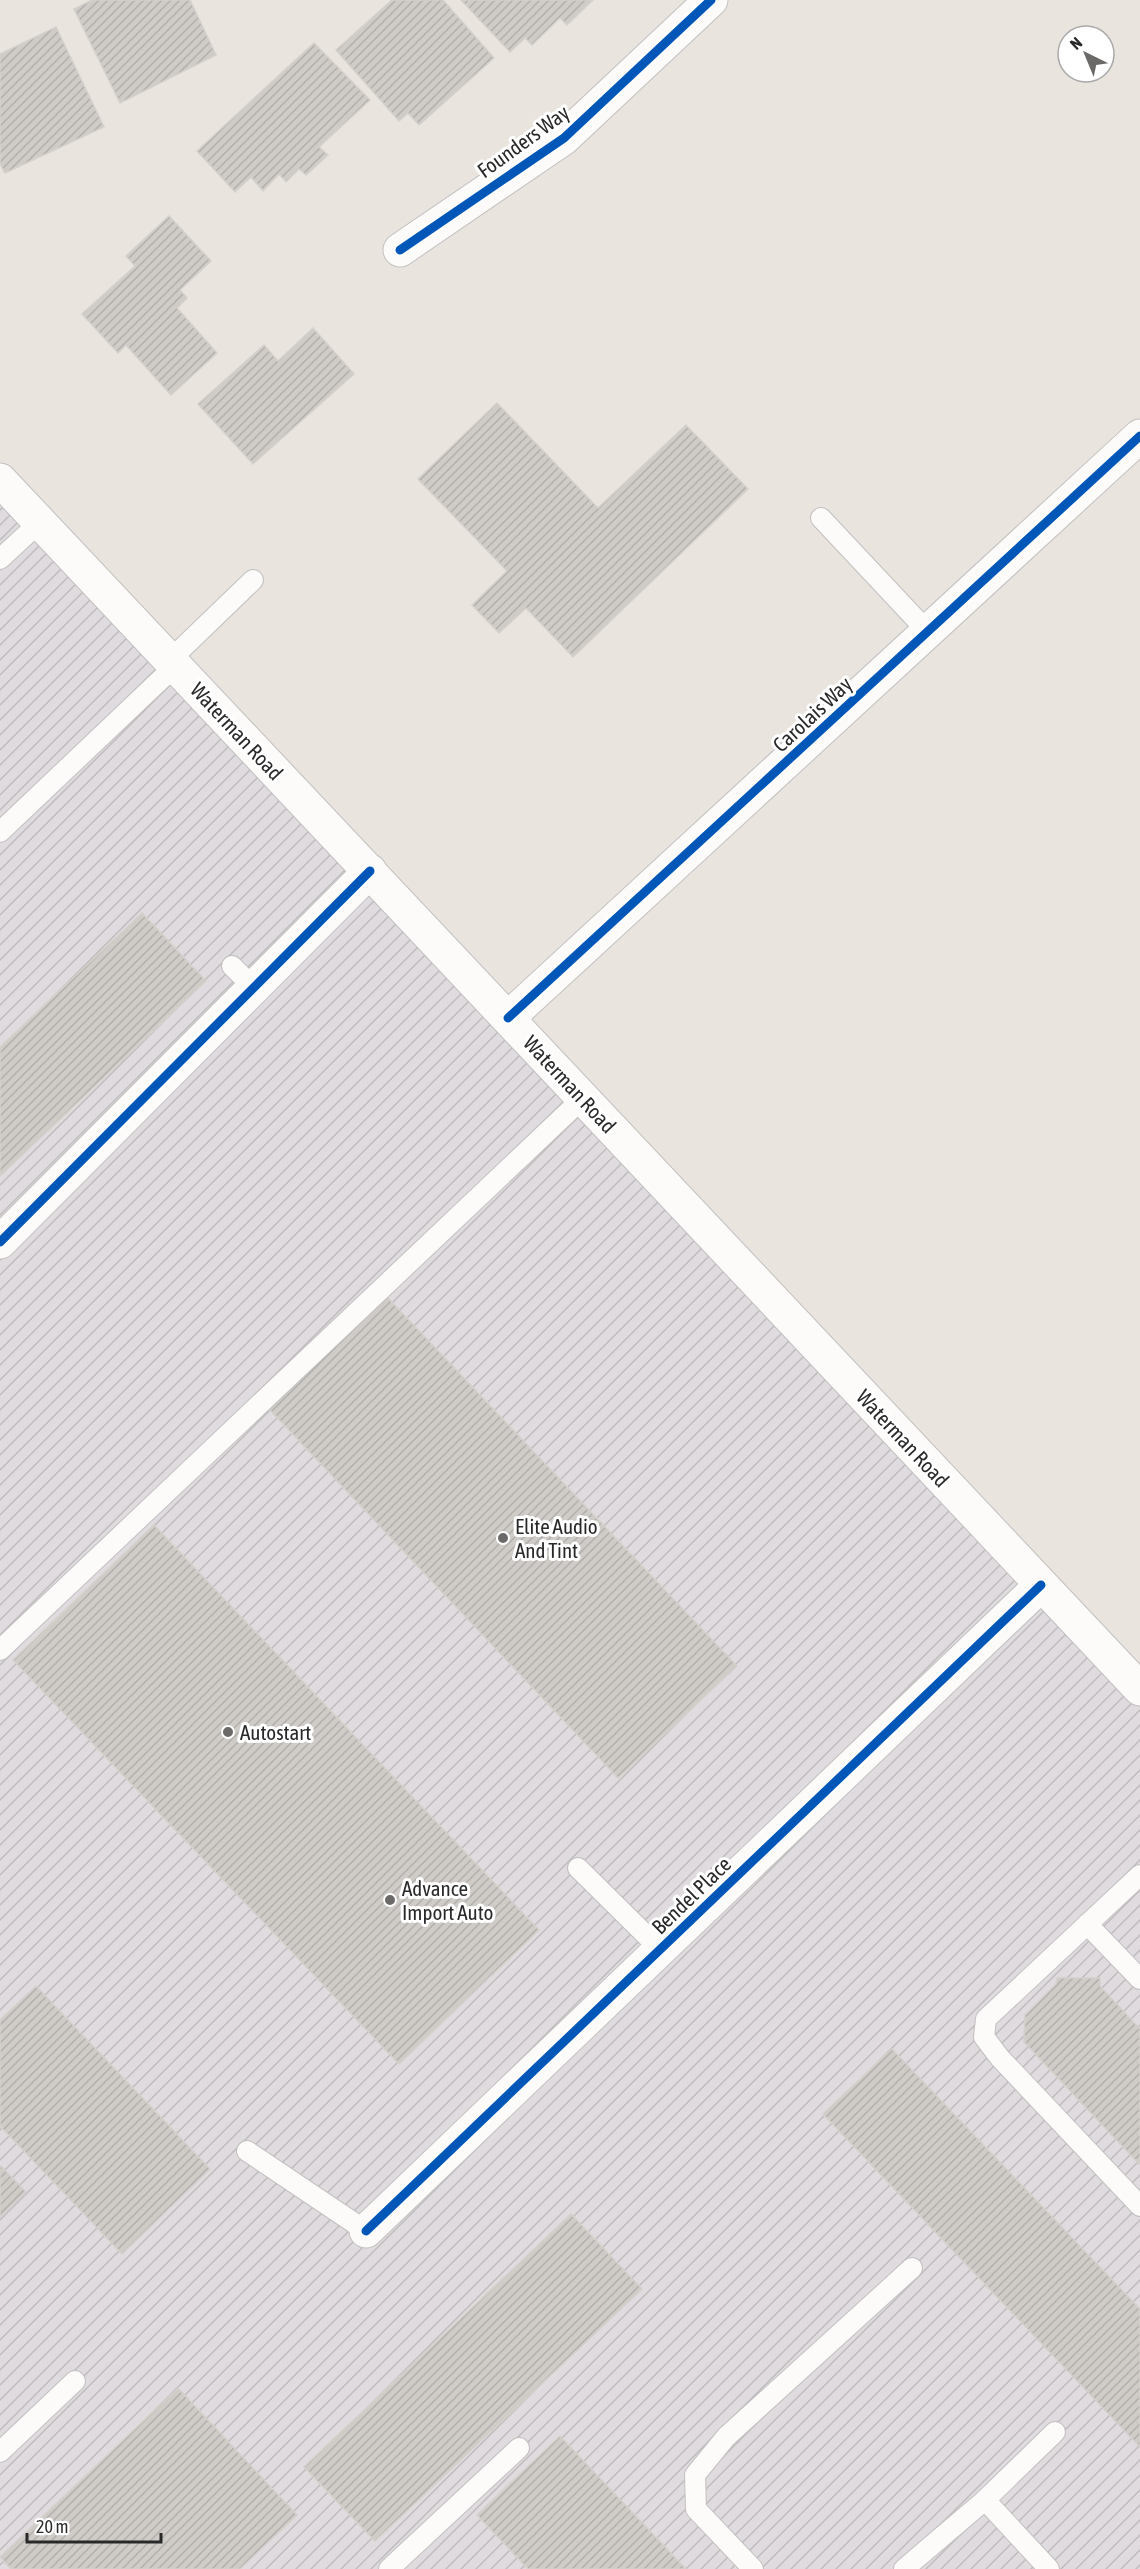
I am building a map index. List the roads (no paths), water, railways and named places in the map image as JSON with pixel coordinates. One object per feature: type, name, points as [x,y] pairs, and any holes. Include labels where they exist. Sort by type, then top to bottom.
[{"type":"street","name":"Founders Way","points":[[400,250],[564,138],[711,0]]},
{"type":"street","name":"Carolais Way","points":[[508,1018],[1140,436]]},
{"type":"street","name":"Waterman Road","points":[[0,480],[1140,1689]]},
{"type":"street","points":[[0,1242],[243,977],[370,872]]},
{"type":"street","name":"Bendel Place","points":[[366,2231],[1041,1585]]},
{"type":"lane","points":[[821,518],[928,632]]},
{"type":"lane","points":[[0,559],[40,522]]},
{"type":"lane","points":[[0,832],[173,663],[253,580]]},
{"type":"lane","points":[[0,1650],[583,1098]]},
{"type":"lane","points":[[578,1868],[660,1950]]},
{"type":"lane","points":[[1140,1875],[986,2019],[984,2037],[1000,2058],[1140,2206]]},
{"type":"lane","points":[[1087,1924],[1140,1979]]},
{"type":"lane","points":[[247,2151],[366,2231]]},
{"type":"lane","points":[[753,2569],[696,2509],[695,2475],[726,2437],[912,2268]]},
{"type":"lane","points":[[0,2452],[75,2381]]},
{"type":"lane","points":[[904,2569],[985,2500],[1055,2432]]},
{"type":"lane","points":[[389,2569],[519,2448]]},
{"type":"lane","points":[[985,2500],[1049,2569]]},
{"type":"place","name":"Elite Audio And Tint","points":[[503,1538]]},
{"type":"place","name":"Autostart","points":[[228,1732]]},
{"type":"place","name":"Advance Import Auto","points":[[390,1900]]}]
